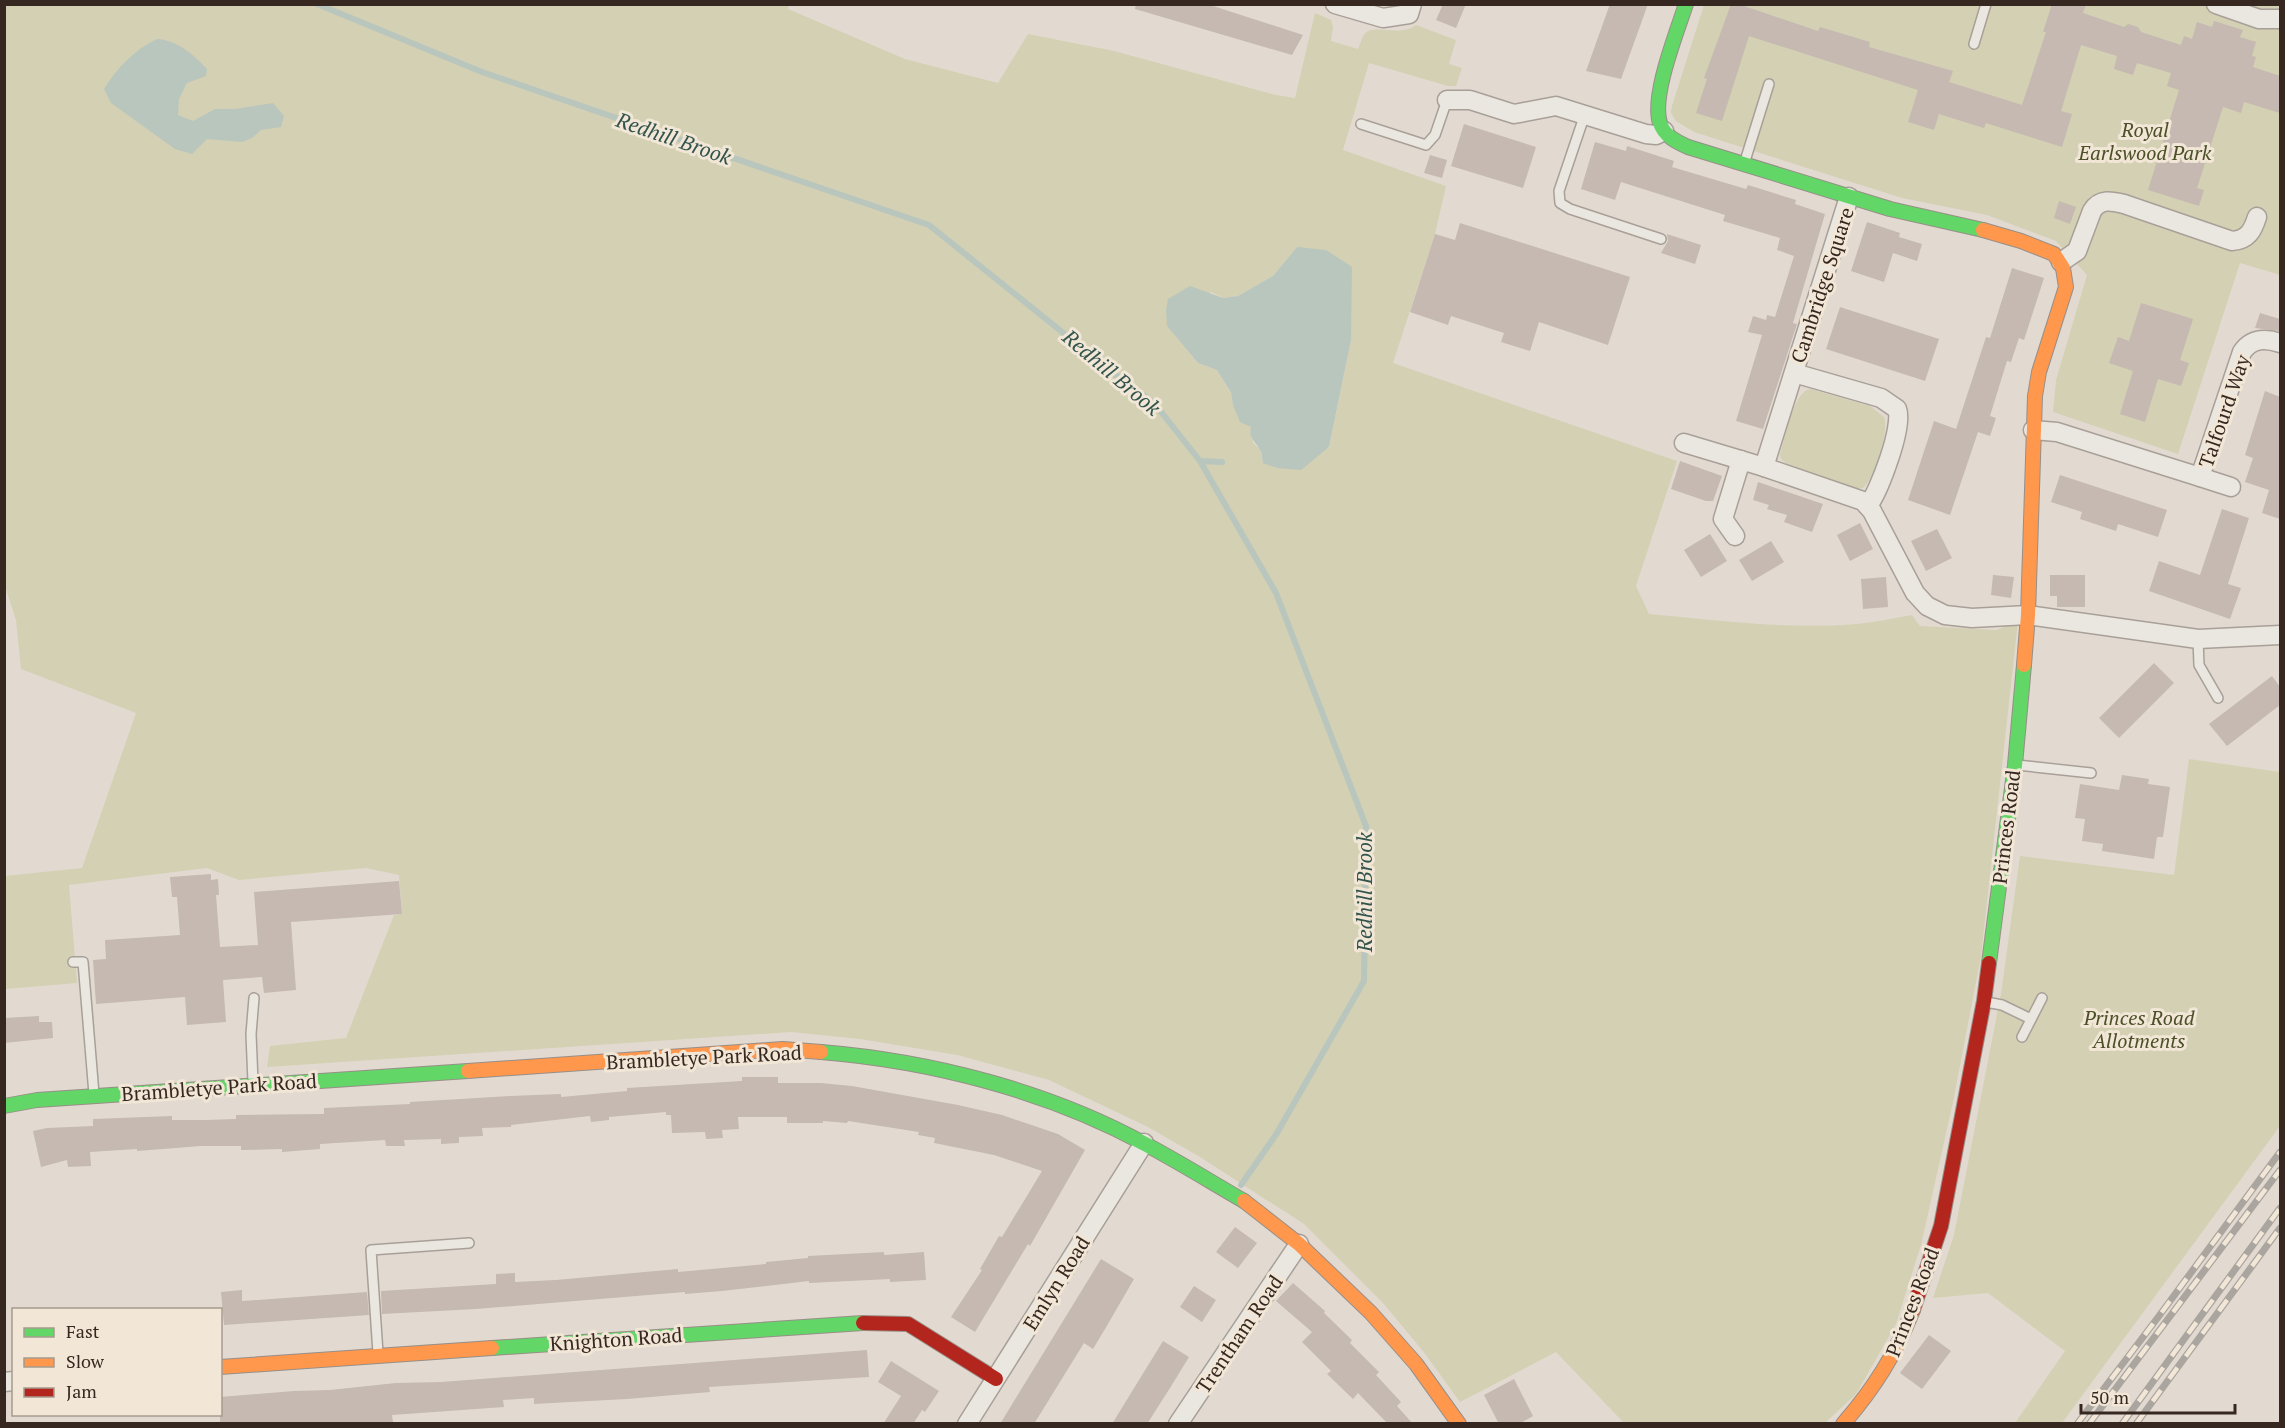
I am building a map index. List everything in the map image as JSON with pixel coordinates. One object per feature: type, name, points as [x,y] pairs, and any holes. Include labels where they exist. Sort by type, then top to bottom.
[{"type":"street","points":[[1335,4],[1383,18],[1408,14],[1412,4]]},
{"type":"street","points":[[1686,4],[1658,96],[1658,116],[1664,131],[1672,139],[1682,145],[1849,197],[1905,213],[1959,223],[2021,241],[2049,251],[2061,262],[2066,287],[2039,372],[2034,409],[2028,615]]},
{"type":"street","points":[[2216,4],[2259,19],[2280,19]]},
{"type":"street","points":[[1447,100],[1474,101],[1514,114],[1551,106],[1585,114],[1646,134],[1656,135],[1664,131]]},
{"type":"street","name":"Cambridge Square","points":[[1764,467],[1849,197]]},
{"type":"street","points":[[2061,262],[2077,251],[2092,211],[2103,202],[2113,201],[2124,204],[2232,241],[2240,240],[2250,234],[2257,217]]},
{"type":"street","name":"Talfourd Way","points":[[2200,477],[2242,352],[2250,343],[2257,340],[2270,339],[2280,343]]},
{"type":"street","name":"Cambridge Square","points":[[1794,373],[1881,398],[1897,410],[1899,422],[1891,450],[1868,506]]},
{"type":"street","name":"Talfourd Way","points":[[2033,430],[2057,432],[2231,487]]},
{"type":"street","points":[[1684,443],[1857,498],[1868,506],[1916,593],[1927,606],[1945,615],[1963,618],[2028,615],[2198,639],[2280,635]]},
{"type":"street","points":[[1735,536],[1723,519],[1741,460]]},
{"type":"street","name":"Princes Road","points":[[1843,1424],[1868,1396],[1888,1365],[1912,1312],[1941,1226],[1984,1001],[2014,765],[2028,615]]},
{"type":"street","name":"Brambletye Park Road","points":[[4,1106],[37,1100],[254,1084],[783,1049],[844,1054],[966,1075],[1065,1107],[1144,1143],[1248,1204],[1299,1244],[1371,1312],[1416,1364],[1459,1424]]},
{"type":"street","name":"Emlyn Road","points":[[967,1424],[1144,1143]]},
{"type":"street","name":"Trentham Road","points":[[1178,1424],[1299,1244]]},
{"type":"street","name":"Knighton Road","points":[[222,1367],[854,1323],[908,1324],[996,1379]]},
{"type":"lane","points":[[1974,44],[1986,4]]},
{"type":"lane","points":[[1744,164],[1769,84]]},
{"type":"lane","points":[[1361,124],[1426,145],[1435,135],[1447,100]]},
{"type":"lane","points":[[1585,114],[1559,191],[1560,203],[1570,209],[1661,239]]},
{"type":"lane","points":[[2198,639],[2199,665],[2218,698]]},
{"type":"lane","points":[[2014,765],[2091,773]]},
{"type":"lane","points":[[74,962],[83,962],[94,1096]]},
{"type":"lane","points":[[254,998],[251,1034],[254,1084]]},
{"type":"lane","points":[[2022,1037],[2042,998]]},
{"type":"lane","points":[[1984,1001],[2002,1005],[2031,1019]]},
{"type":"lane","points":[[378,1356],[371,1250],[469,1244]]},
{"type":"green space","points":[[5,5],[789,5],[788,9],[905,59],[998,83],[1028,34],[1114,51],[1276,95],[1295,98],[1315,13],[1331,20],[1333,27],[1331,41],[1358,49],[1368,31],[1402,30],[1416,25],[1456,40],[1449,64],[1462,68],[1456,86],[1448,86],[1369,63],[1343,150],[1446,186],[1435,234],[1393,363],[1677,461],[1636,586],[1649,614],[1753,624],[1805,626],[1857,624],[1912,615],[1920,626],[1996,630],[2018,621],[1981,956],[1953,1102],[1921,1245],[1896,1324],[1856,1394],[1825,1423],[1624,1423],[1556,1352],[1460,1402],[1423,1351],[1383,1303],[1304,1224],[1200,1157],[1148,1127],[1049,1080],[957,1055],[860,1039],[791,1032],[267,1067],[270,1046],[346,1038],[394,915],[402,914],[399,875],[366,868],[239,880],[207,868],[69,885],[77,983],[5,989],[5,876],[82,868],[136,713],[21,669],[16,620],[5,586]],"holes":[[[1297,247],[1351,340],[1329,448],[1263,463],[1260,449],[1253,443],[1251,427],[1233,405],[1231,394],[1217,370],[1198,363],[1167,326],[1211,292],[1223,298],[1238,296],[1273,276]]]},
{"type":"green space","name":"Royal Earlswood Park","points":[[1704,5],[2280,5],[2280,275],[2240,263],[2178,454],[2053,412],[2056,380],[2087,275],[2056,241],[1987,215],[1902,198],[1694,132],[1676,121],[1671,113],[1672,106]]},
{"type":"green space","points":[[1810,389],[1870,406],[1884,417],[1885,432],[1880,454],[1872,475],[1863,488],[1856,489],[1788,465],[1781,459],[1780,455],[1794,407],[1804,392]]},
{"type":"green space","name":"Princes Road Allotments","points":[[2189,759],[2280,772],[2280,1126],[2062,1423],[2015,1423],[2065,1351],[1988,1293],[1933,1298],[1954,1235],[2001,994],[2020,856],[2174,875]]},
{"type":"shaded area","points":[[157,39],[178,45],[207,69],[206,76],[187,83],[179,99],[178,115],[193,121],[215,109],[235,109],[273,103],[284,116],[281,127],[261,130],[252,138],[242,142],[207,139],[192,154],[175,149],[111,103],[104,89],[127,60],[141,48]]},
{"type":"shaded area","points":[[1297,247],[1326,250],[1352,267],[1351,340],[1329,447],[1301,470],[1277,468],[1263,463],[1261,452],[1251,435],[1251,427],[1240,422],[1231,393],[1217,370],[1198,363],[1167,326],[1166,310],[1168,299],[1190,286],[1223,298],[1238,296],[1273,276]]},
{"type":"building","points":[[1136,4],[1207,4],[1303,35],[1292,55],[1135,9]]},
{"type":"building","points":[[1443,4],[1466,4],[1456,28],[1436,20]]},
{"type":"building","points":[[1610,4],[1648,4],[1621,79],[1586,71]]},
{"type":"building","points":[[1731,4],[1738,4],[1818,31],[1820,27],[1870,42],[1869,47],[1953,71],[1949,82],[2022,105],[2046,32],[2043,32],[2052,4],[2086,4],[2083,13],[2124,27],[2128,24],[2138,27],[2141,32],[2181,45],[2184,36],[2192,39],[2197,22],[2212,27],[2214,21],[2243,30],[2240,37],[2256,42],[2252,56],[2256,57],[2253,67],[2280,76],[2280,113],[2244,102],[2241,113],[2223,107],[2197,188],[2204,190],[2199,206],[2148,190],[2179,90],[2167,86],[2171,73],[2137,63],[2133,75],[2114,69],[2117,56],[2081,45],[2061,111],[2072,114],[2062,147],[1986,123],[1984,128],[1939,114],[1934,130],[1908,122],[1918,90],[1749,36],[1722,121],[1696,113],[1707,79],[1704,78]]},
{"type":"building","points":[[1464,124],[1536,147],[1523,188],[1451,166]]},
{"type":"building","points":[[1595,142],[1626,151],[1627,146],[1674,161],[1672,167],[1746,189],[1748,185],[1796,200],[1795,204],[1825,214],[1793,323],[1797,324],[1763,429],[1736,421],[1762,335],[1748,332],[1753,316],[1766,320],[1767,315],[1775,317],[1794,256],[1777,250],[1780,238],[1723,221],[1725,215],[1621,182],[1615,200],[1581,189]]},
{"type":"building","points":[[1430,155],[1447,160],[1442,178],[1424,173]]},
{"type":"building","points":[[2059,201],[2076,207],[2070,224],[2054,218]]},
{"type":"building","points":[[1867,222],[1900,233],[1899,237],[1922,244],[1917,261],[1893,253],[1884,282],[1851,271]]},
{"type":"building","points":[[1460,223],[1630,277],[1608,345],[1539,322],[1530,351],[1501,342],[1504,333],[1451,316],[1448,325],[1410,312],[1435,234],[1455,240]]},
{"type":"building","points":[[1667,234],[1701,245],[1695,264],[1661,253],[1668,241]]},
{"type":"building","points":[[2012,268],[2044,278],[2024,340],[2019,338],[2011,362],[2007,361],[1990,416],[1996,418],[1990,436],[1978,432],[1950,515],[1908,500],[1934,421],[1956,429],[1986,337],[1990,338]]},
{"type":"building","points":[[2141,303],[2193,319],[2180,360],[2189,363],[2181,386],[2158,379],[2145,422],[2120,414],[2133,371],[2109,363],[2118,337],[2129,341]]},
{"type":"building","points":[[1840,307],[1939,339],[1925,381],[1826,349]]},
{"type":"building","points":[[2260,313],[2280,319],[2280,331],[2255,328]]},
{"type":"building","points":[[2265,391],[2280,397],[2280,519],[2262,513],[2269,490],[2245,482],[2253,458],[2245,455]]},
{"type":"building","points":[[1680,461],[1722,476],[1713,501],[1706,501],[1671,489]]},
{"type":"building","points":[[2060,475],[2167,510],[2158,537],[2118,524],[2116,531],[2080,519],[2082,512],[2051,502]]},
{"type":"building","points":[[1758,482],[1823,504],[1812,532],[1784,522],[1787,515],[1767,509],[1769,505],[1753,500]]},
{"type":"building","points":[[2222,509],[2249,518],[2228,584],[2241,588],[2230,619],[2149,591],[2159,561],[2200,575]]},
{"type":"building","points":[[1860,523],[1873,549],[1850,561],[1837,535]]},
{"type":"building","points":[[1937,529],[1952,558],[1926,571],[1911,541]]},
{"type":"building","points":[[1710,534],[1727,561],[1701,577],[1684,550]]},
{"type":"building","points":[[1771,541],[1784,562],[1752,581],[1739,560]]},
{"type":"building","points":[[1993,575],[2014,577],[2011,598],[1991,595]]},
{"type":"building","points":[[2050,575],[2085,575],[2085,607],[2057,607],[2057,596],[2050,596]]},
{"type":"building","points":[[1886,577],[1888,607],[1863,609],[1861,579]]},
{"type":"building","points":[[2154,663],[2174,683],[2119,738],[2099,718]]},
{"type":"building","points":[[2272,676],[2280,687],[2280,705],[2227,746],[2209,724]]},
{"type":"building","points":[[2122,775],[2149,779],[2148,784],[2170,787],[2163,837],[2157,837],[2154,859],[2102,851],[2103,844],[2082,841],[2085,819],[2075,818],[2080,784],[2119,790]]},
{"type":"building","points":[[211,874],[211,880],[218,879],[219,895],[216,895],[220,947],[258,945],[254,892],[399,881],[402,914],[291,922],[296,990],[264,993],[262,977],[223,980],[226,1022],[187,1025],[185,997],[96,1004],[93,960],[106,959],[105,940],[180,935],[177,897],[172,897],[170,877]]},
{"type":"building","points":[[39,1016],[39,1022],[52,1022],[53,1038],[4,1043],[4,1018]]},
{"type":"building","points":[[742,1077],[778,1077],[778,1083],[852,1086],[958,1105],[1002,1115],[1058,1134],[1085,1150],[1030,1246],[1028,1244],[975,1332],[951,1317],[982,1270],[980,1269],[999,1236],[1002,1237],[1042,1171],[994,1155],[934,1143],[935,1138],[918,1135],[919,1132],[848,1121],[847,1123],[823,1121],[823,1123],[787,1123],[787,1117],[738,1117],[739,1129],[722,1130],[723,1138],[706,1139],[705,1132],[672,1133],[671,1115],[666,1115],[666,1112],[609,1117],[609,1120],[591,1122],[590,1116],[511,1125],[511,1127],[482,1128],[483,1136],[459,1137],[459,1143],[441,1144],[441,1139],[404,1140],[405,1146],[386,1146],[385,1140],[320,1144],[320,1149],[282,1152],[282,1149],[241,1150],[241,1146],[201,1146],[137,1151],[137,1149],[90,1152],[91,1166],[68,1167],[67,1160],[41,1167],[33,1131],[47,1128],[93,1126],[93,1119],[172,1116],[172,1120],[205,1120],[236,1119],[236,1115],[324,1114],[324,1108],[510,1096],[561,1094],[561,1097],[627,1091],[627,1088],[742,1081]]},
{"type":"building","points":[[1235,1227],[1257,1243],[1238,1268],[1216,1252]]},
{"type":"building","points":[[884,1252],[884,1255],[924,1252],[926,1280],[890,1282],[890,1279],[809,1283],[809,1281],[685,1294],[685,1292],[476,1309],[382,1314],[381,1291],[496,1284],[496,1274],[515,1273],[515,1282],[556,1280],[766,1264],[766,1262],[808,1258],[808,1256]]},
{"type":"building","points":[[1101,1259],[1134,1279],[1093,1349],[1084,1343],[1034,1424],[1000,1424]]},
{"type":"building","points":[[1293,1283],[1325,1311],[1324,1313],[1352,1340],[1350,1343],[1379,1372],[1376,1375],[1401,1402],[1397,1406],[1413,1424],[1388,1424],[1358,1393],[1353,1399],[1327,1374],[1331,1371],[1302,1342],[1312,1332],[1276,1301]]},
{"type":"building","points":[[1194,1286],[1216,1300],[1202,1322],[1180,1307]]},
{"type":"building","points":[[242,1290],[242,1301],[367,1292],[369,1315],[224,1325],[221,1292]]},
{"type":"building","points":[[1929,1335],[1951,1351],[1922,1389],[1900,1373]]},
{"type":"building","points":[[1163,1341],[1189,1357],[1170,1388],[1147,1424],[1112,1424]]},
{"type":"building","points":[[867,1350],[869,1377],[709,1387],[710,1392],[627,1399],[534,1404],[534,1398],[503,1400],[504,1407],[392,1415],[393,1422],[381,1424],[220,1424],[222,1397],[396,1383],[441,1382]]},
{"type":"building","points":[[891,1361],[939,1391],[925,1412],[922,1410],[913,1424],[883,1424],[901,1396],[878,1382]]},
{"type":"building","points":[[1514,1379],[1533,1416],[1519,1424],[1499,1424],[1484,1395]]},
{"type":"waterway","name":"Redhill Brook","points":[[317,4],[482,72],[929,225],[1154,403],[1200,461],[1276,593],[1366,826],[1364,981],[1277,1133],[1241,1185]]},
{"type":"waterway","points":[[1200,461],[1222,462]]},
{"type":"railway","points":[[2077,1424],[2280,1152]]},
{"type":"railway","points":[[2089,1424],[2280,1170]]},
{"type":"railway","points":[[2122,1424],[2280,1208]]},
{"type":"railway","points":[[2136,1424],[2280,1228]]},
{"type":"traffic: fast","points":[[1686,4],[1666,64],[1659,97],[1660,123],[1671,138],[1688,147],[1890,209],[1983,230]]},
{"type":"traffic: fast","points":[[1989,963],[2015,765],[2024,665]]},
{"type":"traffic: fast","points":[[821,1052],[863,1056],[946,1071],[1029,1094],[1108,1125],[1244,1201]]},
{"type":"traffic: fast","points":[[4,1106],[37,1100],[468,1071]]},
{"type":"traffic: fast","points":[[492,1348],[863,1323]]},
{"type":"traffic: slow","points":[[1983,230],[2054,254],[2063,268],[2066,287],[2039,372],[2035,396],[2028,615],[2024,665]]},
{"type":"traffic: slow","points":[[468,1071],[783,1049],[821,1052]]},
{"type":"traffic: slow","points":[[1244,1201],[1299,1244],[1371,1313],[1416,1364],[1459,1424]]},
{"type":"traffic: slow","points":[[1843,1424],[1883,1370],[1913,1310]]},
{"type":"traffic: slow","points":[[222,1367],[492,1348]]},
{"type":"traffic: jam","points":[[1913,1310],[1941,1226],[1984,1001],[1989,963]]},
{"type":"traffic: jam","points":[[863,1323],[908,1324],[996,1379]]}]
